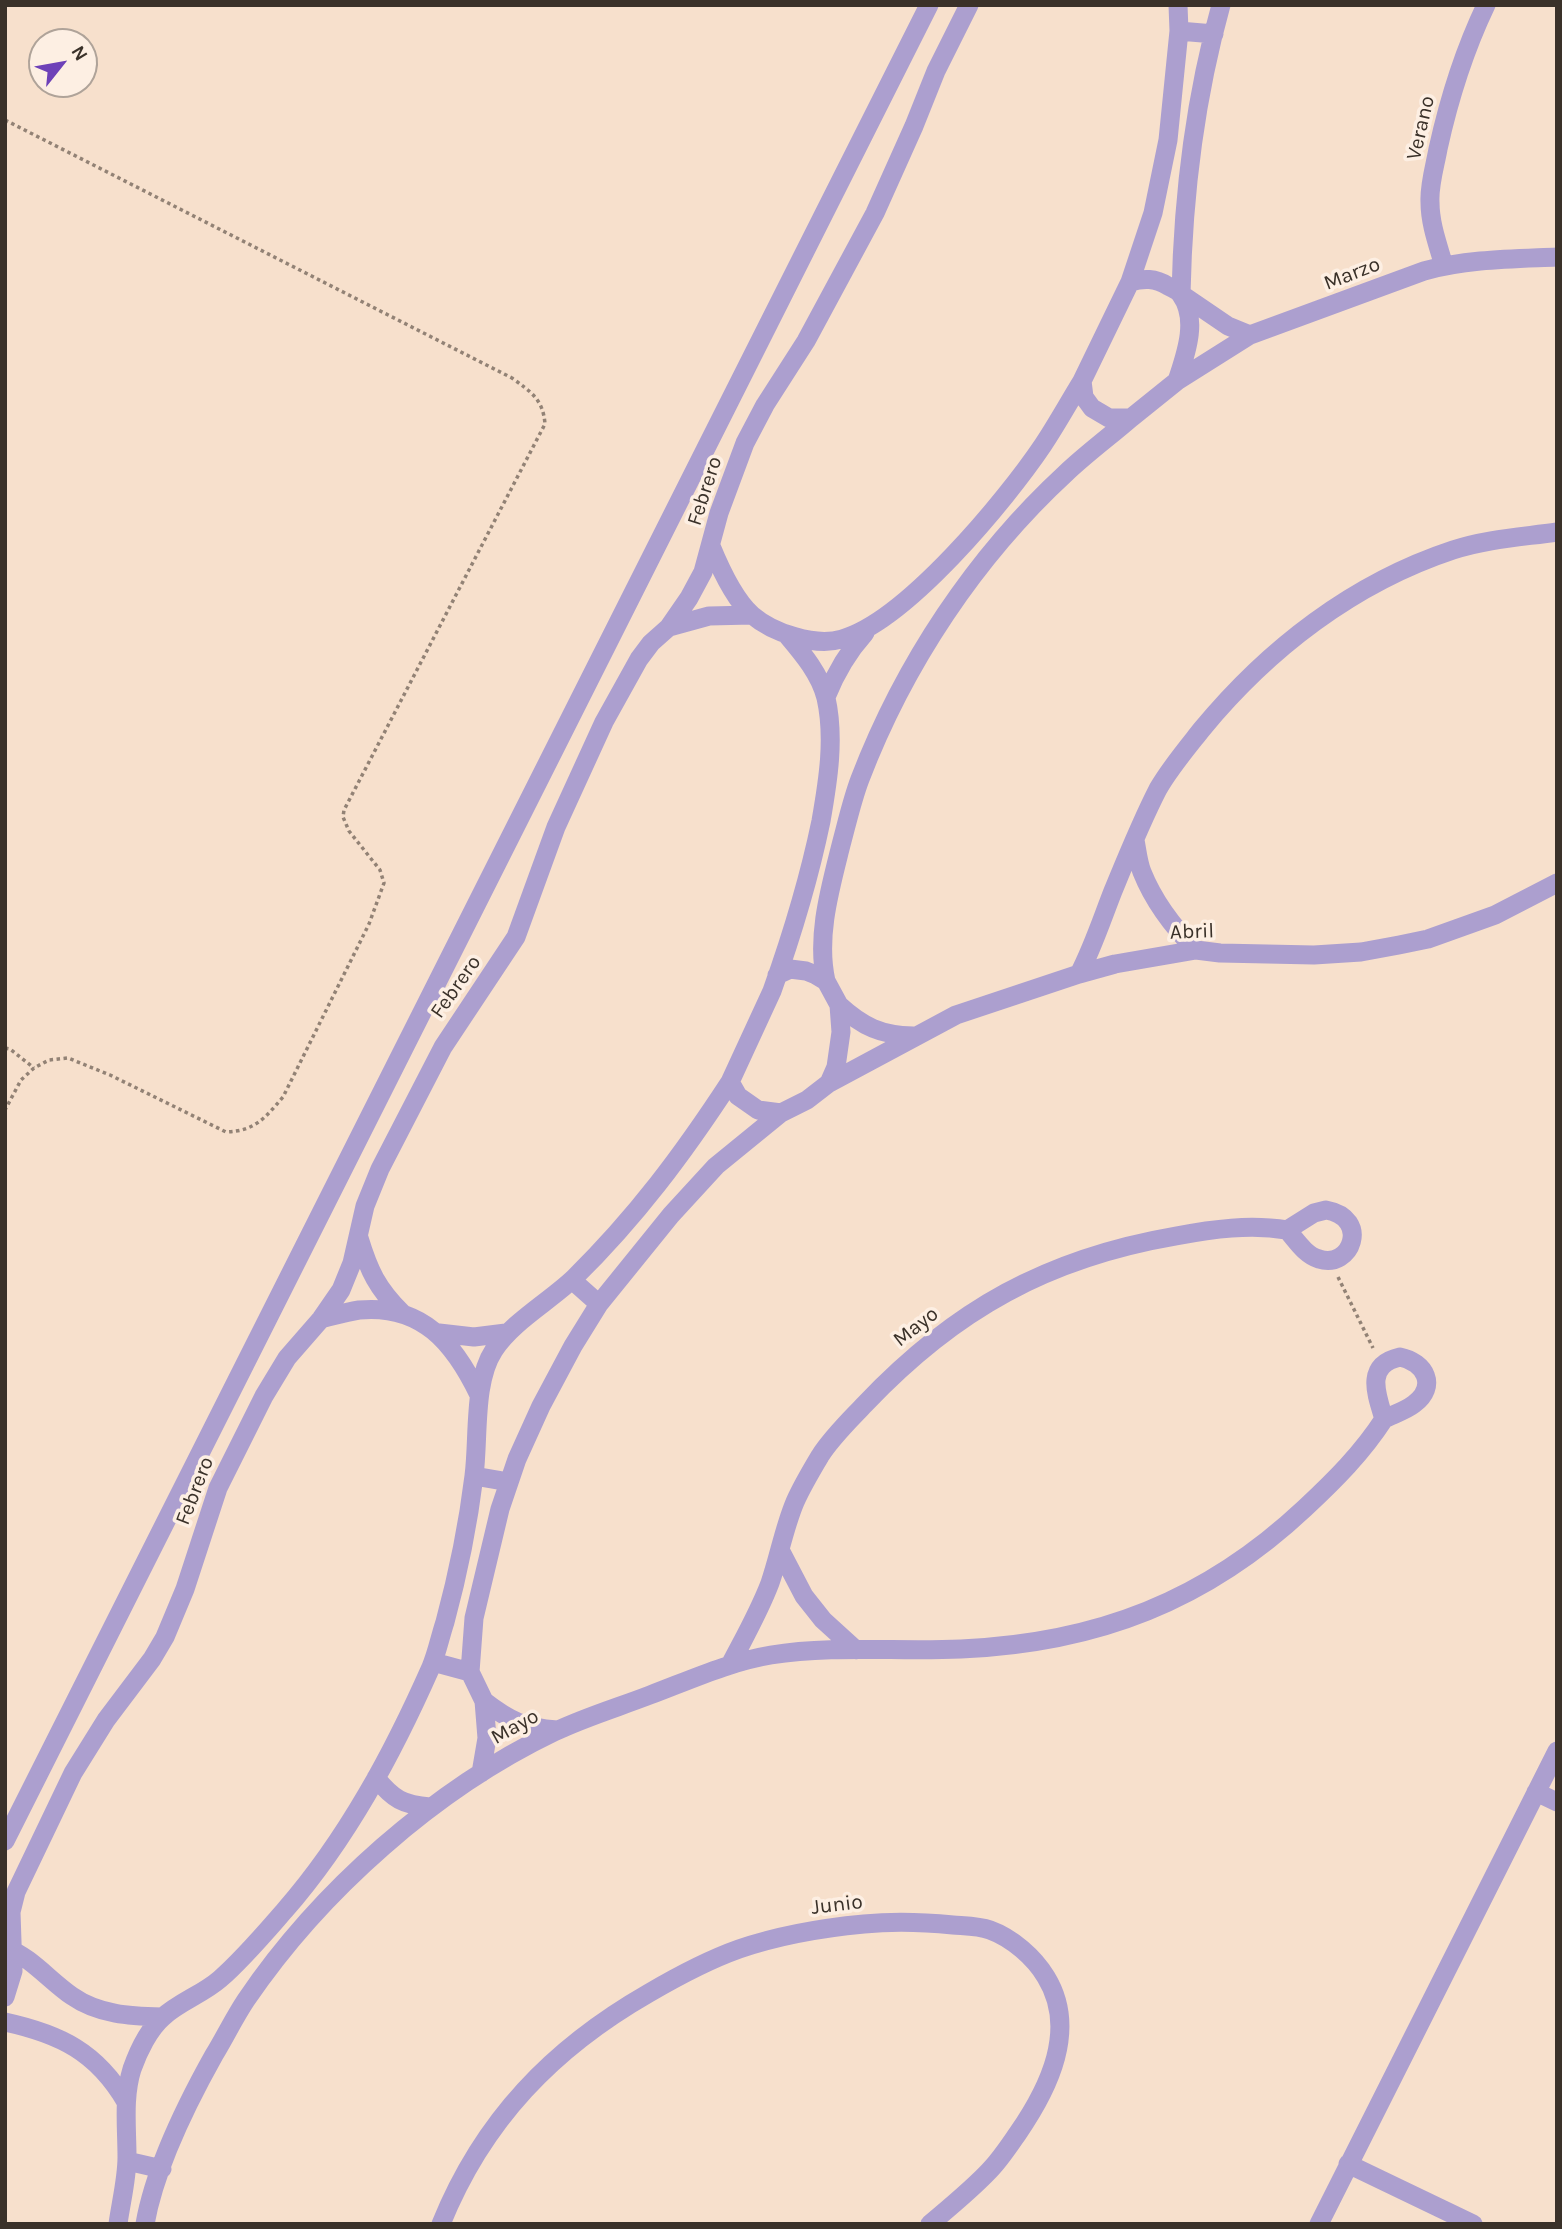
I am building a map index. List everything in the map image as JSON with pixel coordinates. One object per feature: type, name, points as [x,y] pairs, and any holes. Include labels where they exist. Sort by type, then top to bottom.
[{"type":"street","points":[[5,1841],[929,5]]},
{"type":"street","name":"Febrero","points":[[5,1997],[13,1972],[8,1949],[10,1912],[16,1892],[73,1773],[106,1720],[152,1660],[165,1637],[185,1589],[219,1488],[235,1452],[287,1358],[321,1319],[341,1290],[352,1263],[365,1206],[380,1169],[431,1069],[458,1023],[506,956],[516,937],[556,827],[604,722],[639,659],[651,643],[669,627],[703,572],[723,501],[745,443],[765,405],[806,341],[875,213],[936,71],[969,5]]},
{"type":"street","points":[[826,697],[836,671],[847,653],[870,627],[916,592],[962,545],[1012,486],[1043,445],[1082,381],[1130,282],[1153,213],[1168,140],[1179,31],[1178,5]]},
{"type":"street","points":[[1177,381],[1190,333],[1188,313],[1181,293],[1183,222],[1205,72],[1221,5]]},
{"type":"street","name":"Verano","points":[[1444,266],[1429,201],[1434,169],[1451,96],[1466,51],[1486,5]]},
{"type":"street","points":[[1179,31],[1214,34]]},
{"type":"street","name":"Marzo","points":[[825,981],[822,965],[823,937],[832,882],[859,781],[887,715],[922,652],[975,572],[1067,472],[1177,381],[1250,335],[1424,271],[1480,260],[1557,257]]},
{"type":"street","points":[[1130,282],[1142,279],[1159,280],[1228,326],[1250,335]]},
{"type":"street","points":[[1082,381],[1084,397],[1092,408],[1109,418],[1131,418]]},
{"type":"street","points":[[1079,974],[1089,955],[1112,892],[1161,785],[1182,754],[1238,687],[1297,634],[1376,583],[1455,549],[1557,532]]},
{"type":"street","points":[[711,546],[721,570],[752,615],[787,635],[817,641],[841,639],[870,627]]},
{"type":"street","points":[[924,583],[935,587],[952,604]]},
{"type":"street","points":[[669,627],[709,616],[752,615]]},
{"type":"street","points":[[118,2224],[127,2161],[126,2102],[132,2068],[147,2039],[162,2017],[219,1980],[287,1908],[319,1868],[376,1778],[407,1720],[433,1662],[453,1594],[464,1543],[474,1476],[479,1395],[484,1369],[492,1352],[506,1333],[572,1279],[615,1235],[669,1171],[730,1082],[777,975],[800,908],[829,778],[830,740],[826,697],[807,659],[787,635]]},
{"type":"street","points":[[829,778],[839,782],[859,781]]},
{"type":"street","points":[[1135,840],[1141,871],[1156,900],[1181,935],[1196,950]]},
{"type":"street","name":"Abril","points":[[829,1083],[956,1015],[1115,964],[1196,950],[1314,955],[1360,952],[1399,945],[1428,939],[1475,923],[1557,883]]},
{"type":"street","points":[[777,975],[790,969],[806,971],[825,981],[839,1005],[855,1020],[878,1032],[913,1036]]},
{"type":"street","points":[[481,1773],[487,1738],[484,1701],[470,1672],[474,1618],[497,1522],[516,1459],[573,1346],[599,1304],[671,1215],[716,1166],[781,1113],[807,1100],[829,1083],[835,1067],[841,1032],[839,1005]]},
{"type":"street","points":[[730,1082],[738,1096],[758,1110],[781,1113]]},
{"type":"street","points":[[1326,1210],[1346,1218],[1351,1227],[1352,1239],[1348,1250],[1330,1261],[1309,1254],[1287,1230],[1314,1213],[1326,1210]]},
{"type":"street","name":"Mayo","points":[[730,1665],[760,1608],[794,1504],[823,1452],[844,1426],[907,1362],[937,1337],[1009,1290],[1045,1272],[1104,1251],[1206,1230],[1265,1226],[1287,1230]]},
{"type":"street","points":[[358,1237],[367,1266],[388,1298],[402,1313],[439,1333],[474,1337],[506,1333]]},
{"type":"street","points":[[572,1279],[599,1304]]},
{"type":"street","points":[[321,1319],[356,1310],[378,1309],[402,1313]]},
{"type":"street","points":[[439,1333],[468,1373],[479,1395]]},
{"type":"street","points":[[1390,1359],[1412,1359],[1426,1376],[1422,1397],[1413,1405],[1384,1419],[1376,1376],[1381,1366],[1390,1359]]},
{"type":"street","name":"Mayo","points":[[145,2224],[162,2169],[198,2084],[245,2001],[286,1947],[375,1855],[430,1807],[481,1773],[558,1730],[730,1665],[817,1650],[960,1649],[1018,1645],[1066,1637],[1114,1624],[1192,1591],[1266,1543],[1347,1468],[1384,1419]]},
{"type":"street","points":[[474,1476],[509,1482]]},
{"type":"street","points":[[780,1550],[804,1595],[823,1620],[856,1650]]},
{"type":"street","points":[[433,1662],[470,1672]]},
{"type":"street","points":[[484,1701],[505,1717],[530,1728],[558,1730]]},
{"type":"street","points":[[1319,2224],[1557,1751]]},
{"type":"street","points":[[376,1778],[390,1795],[410,1805],[430,1807]]},
{"type":"street","points":[[1536,1792],[1557,1802]]},
{"type":"street","name":"Junio","points":[[441,2224],[473,2156],[492,2129],[544,2070],[610,2015],[685,1973],[738,1950],[785,1936],[827,1928],[912,1921],[988,1929],[1006,1938],[1039,1966],[1052,1986],[1059,2009],[1061,2029],[1048,2083],[1034,2110],[991,2170],[930,2224]]},
{"type":"street","points":[[8,1949],[75,1998],[105,2012],[162,2017]]},
{"type":"street","points":[[219,1980],[245,2001]]},
{"type":"street","points":[[5,2022],[60,2038],[85,2052],[113,2080],[126,2102]]},
{"type":"street","points":[[127,2161],[162,2169]]},
{"type":"street","points":[[1348,2164],[1474,2224]]},
{"type":"path","points":[[5,120],[512,378],[534,393],[544,411],[545,424],[344,810],[343,817],[349,831],[380,870],[384,883],[369,924],[283,1097],[265,1118],[254,1125],[242,1132],[226,1132],[110,1075],[68,1058],[49,1060],[34,1068],[21,1080],[5,1111]]},
{"type":"path","points":[[5,1048],[34,1068]]},
{"type":"path","points":[[1330,1261],[1381,1366]]}]
